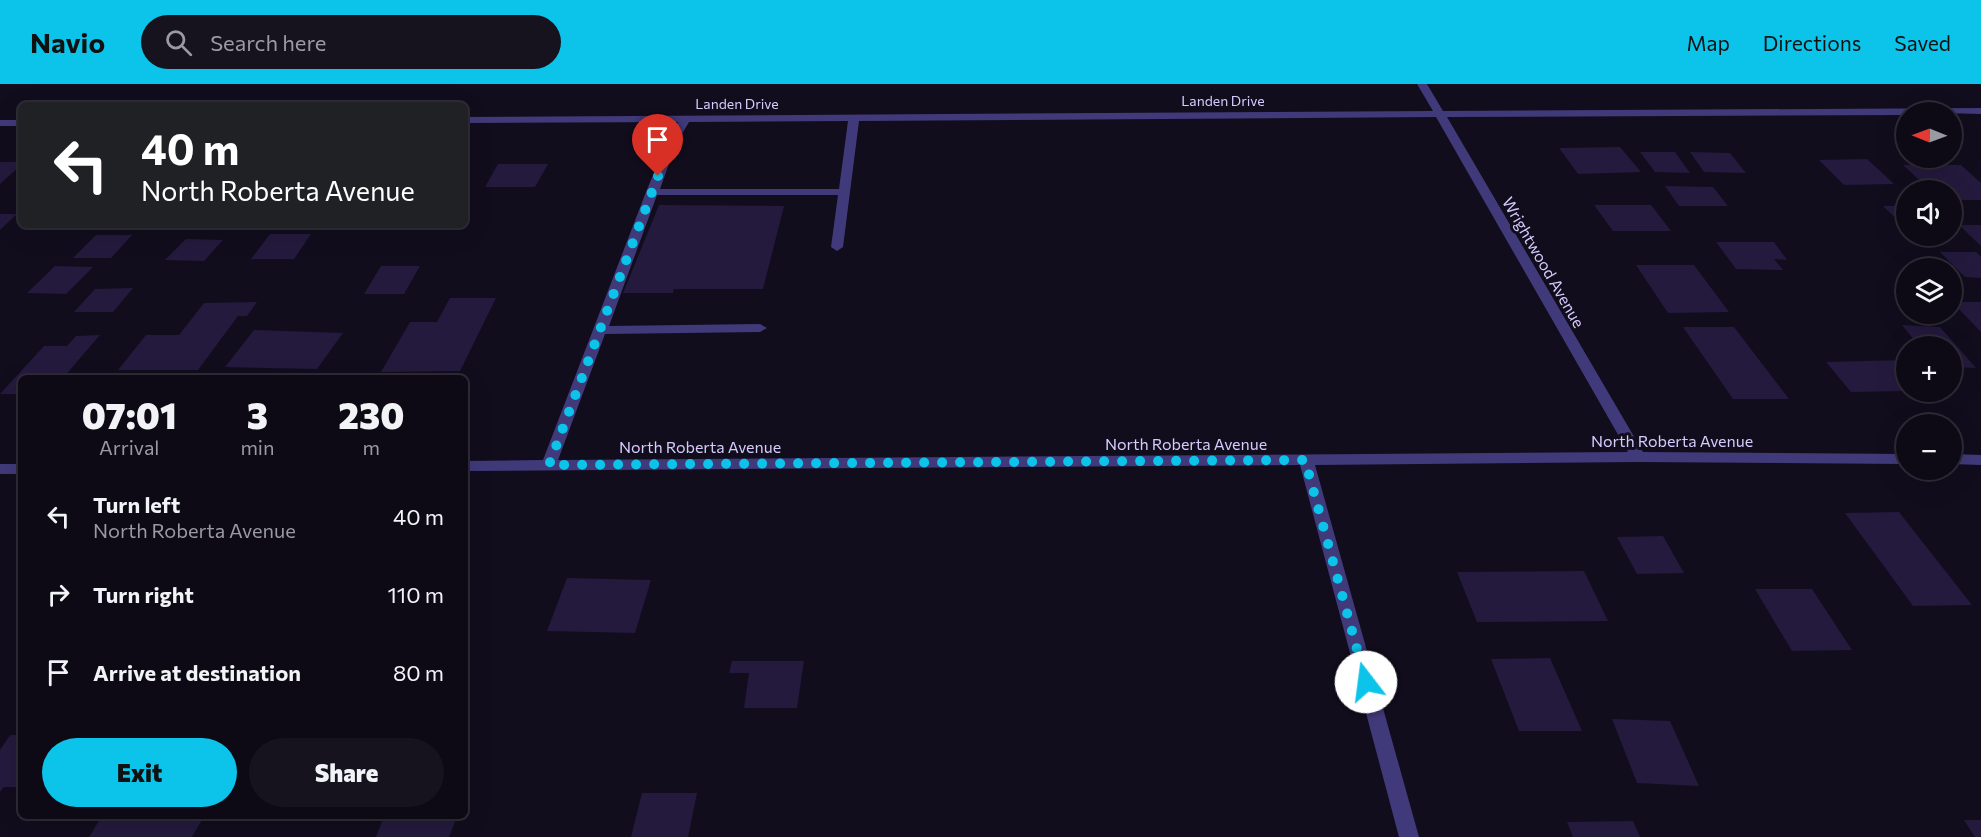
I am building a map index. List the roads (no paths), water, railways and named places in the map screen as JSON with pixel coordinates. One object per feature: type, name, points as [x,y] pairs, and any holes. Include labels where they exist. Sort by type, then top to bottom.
[{"type":"street","name":"Wrightwood Avenue","points":[[1422,84],[1639,457]]},
{"type":"street","name":"Landen Drive","points":[[468,120],[1981,111]]},
{"type":"street","points":[[837,247],[854,118]]},
{"type":"street","points":[[549,465],[652,192],[671,144],[685,119]]},
{"type":"street","points":[[0,123],[18,123]]},
{"type":"street","points":[[652,192],[845,192]]},
{"type":"street","points":[[600,330],[760,328]]},
{"type":"street","name":"North Roberta Avenue","points":[[468,466],[1639,457],[1896,459]]},
{"type":"street","points":[[1962,459],[1981,460]]},
{"type":"street","points":[[1305,460],[1409,837]]},
{"type":"street","points":[[0,469],[18,469]]}]
